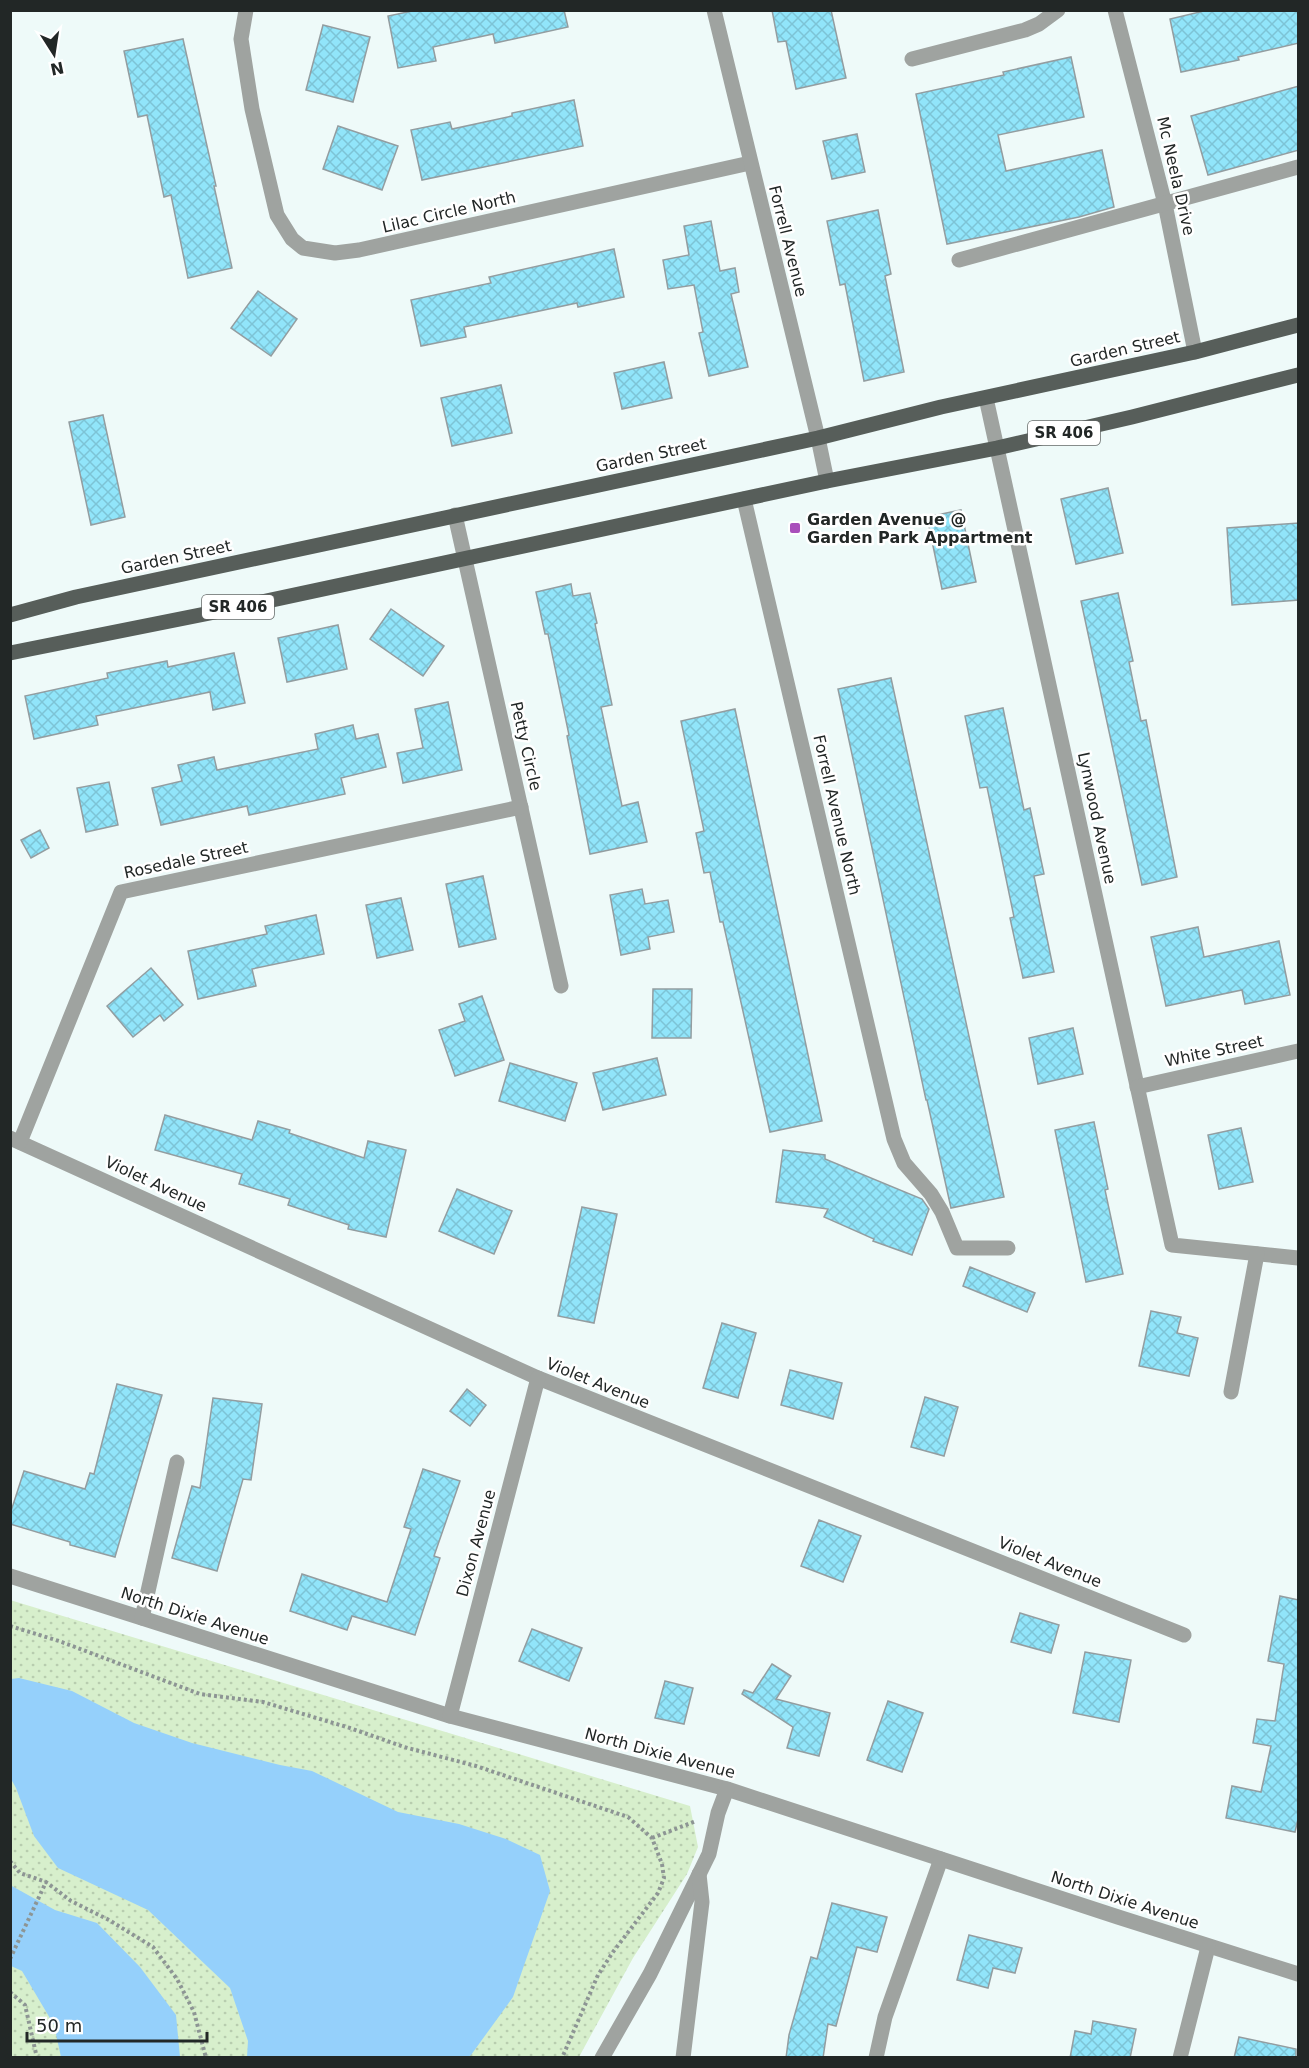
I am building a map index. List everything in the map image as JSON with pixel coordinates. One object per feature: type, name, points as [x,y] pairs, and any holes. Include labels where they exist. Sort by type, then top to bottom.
[{"type":"main road","name":"Garden Street","points":[[10,615],[76,597],[818,438],[941,407],[1195,352],[1299,325]]},
{"type":"main road","name":"SR 406","points":[[10,653],[827,481],[997,448],[1299,375]]},
{"type":"street","name":"Lilac Circle North","points":[[246,10],[241,39],[252,109],[277,215],[292,239],[303,248],[335,253],[359,250],[750,163]]},
{"type":"street","name":"Forrell Avenue","points":[[714,10],[827,481]]},
{"type":"street","points":[[912,59],[1025,30],[1039,24],[1058,10]]},
{"type":"street","name":"Mc Neela Drive","points":[[1115,10],[1165,204],[1195,352]]},
{"type":"street","points":[[959,260],[1299,167]]},
{"type":"street","name":"Lynwood Avenue","points":[[986,398],[1172,1245],[1257,1254]]},
{"type":"street","name":"Forrell Avenue North","points":[[744,499],[894,1139],[904,1163],[931,1194],[942,1212],[957,1248],[1008,1248]]},
{"type":"street","name":"Petty Circle","points":[[455,515],[561,986]]},
{"type":"street","name":"Rosedale Street","points":[[15,1140],[121,892],[521,807]]},
{"type":"street","name":"White Street","points":[[1137,1087],[1299,1051]]},
{"type":"street","name":"Violet Avenue","points":[[15,1140],[538,1378],[1184,1635]]},
{"type":"street","points":[[1231,1392],[1257,1254],[1299,1258]]},
{"type":"street","name":"Dixon Avenue","points":[[450,1716],[538,1378]]},
{"type":"street","points":[[142,1618],[177,1462]]},
{"type":"street","name":"North Dixie Avenue","points":[[10,1576],[450,1716],[727,1789],[1208,1947],[1299,1974]]},
{"type":"street","points":[[602,2058],[650,1974],[709,1854],[718,1813],[727,1789]]},
{"type":"street","points":[[876,2058],[885,2016],[941,1859]]},
{"type":"street","points":[[683,2058],[702,1902],[699,1874]]},
{"type":"street","points":[[1180,2058],[1208,1947]]},
{"type":"path","points":[[10,1626],[59,1641],[200,1694],[263,1702],[404,1747],[487,1770],[628,1817],[652,1839],[662,1864],[664,1878],[658,1893],[612,1952],[598,1975],[562,2058]]},
{"type":"path","points":[[652,1839],[718,1813]]},
{"type":"path","points":[[10,1861],[20,1873],[46,1882],[71,1901],[109,1920],[153,1947],[177,1979],[194,2012],[206,2058]]},
{"type":"path","points":[[10,1959],[41,1897],[46,1882]]},
{"type":"path","points":[[10,1992],[25,2005],[37,2058]]},
{"type":"green space","points":[[10,1600],[690,1806],[698,1847],[687,1874],[633,1958],[579,2057],[11,2057]]},
{"type":"water","points":[[19,1678],[72,1691],[134,1723],[192,1743],[312,1771],[398,1812],[459,1824],[506,1839],[540,1855],[550,1891],[513,1997],[471,2055],[466,2058],[247,2057],[248,2041],[230,1988],[148,1910],[58,1868],[34,1836],[11,1779],[11,1679]]},
{"type":"water","points":[[10,1885],[55,1910],[97,1923],[140,1967],[176,2015],[180,2057],[61,2057],[54,2025],[22,1971],[11,1966]]},
{"type":"building","points":[[417,10],[564,10],[568,27],[495,43],[493,34],[433,47],[436,61],[398,68],[388,16]]},
{"type":"building","points":[[772,10],[831,10],[846,78],[796,89],[786,41],[778,42]]},
{"type":"building","points":[[1208,10],[1299,10],[1299,43],[1238,57],[1239,60],[1181,72],[1170,19]]},
{"type":"building","points":[[323,25],[370,37],[353,102],[306,90]]},
{"type":"building","points":[[183,39],[232,268],[188,278],[171,195],[164,197],[147,115],[138,117],[124,51]]},
{"type":"building","points":[[1071,57],[1084,117],[998,135],[1006,171],[1102,150],[1114,207],[1079,217],[947,244],[916,94],[1004,75],[1003,72]]},
{"type":"building","points":[[1299,86],[1299,150],[1208,175],[1191,116]]},
{"type":"building","points":[[574,100],[583,146],[422,180],[411,130],[450,122],[452,129]]},
{"type":"building","points":[[338,126],[398,146],[382,190],[323,169]]},
{"type":"building","points":[[857,134],[865,172],[832,179],[823,141]]},
{"type":"building","points":[[878,210],[891,274],[885,276],[904,372],[864,381],[845,284],[840,285],[827,221]]},
{"type":"building","points":[[711,221],[720,271],[735,268],[739,292],[731,294],[748,367],[709,376],[699,333],[703,332],[694,285],[668,289],[663,260],[689,255],[684,226]]},
{"type":"building","points":[[614,249],[624,297],[578,307],[577,303],[464,327],[466,337],[421,346],[411,300],[491,283],[489,277]]},
{"type":"building","points":[[258,291],[297,319],[271,356],[231,328]]},
{"type":"building","points":[[664,362],[672,398],[622,409],[614,373]]},
{"type":"building","points":[[501,385],[512,433],[452,446],[441,398]]},
{"type":"building","points":[[103,415],[125,517],[91,525],[69,422]]},
{"type":"building","points":[[1108,488],[1123,553],[1076,564],[1061,499]]},
{"type":"building","points":[[961,510],[976,582],[942,589],[927,517]]},
{"type":"building","points":[[1299,523],[1299,600],[1232,605],[1227,528]]},
{"type":"building","points":[[571,584],[573,596],[590,593],[612,705],[601,707],[622,806],[638,802],[647,842],[590,854],[567,736],[569,735],[548,634],[545,634],[536,592]]},
{"type":"building","points":[[1118,593],[1133,661],[1129,662],[1141,721],[1146,720],[1177,877],[1142,885],[1081,601]]},
{"type":"building","points":[[391,609],[444,646],[423,676],[370,639]]},
{"type":"building","points":[[338,625],[347,669],[287,682],[278,638]]},
{"type":"building","points":[[234,653],[245,703],[213,710],[210,692],[96,716],[98,725],[34,739],[25,696],[108,678],[107,673],[167,661],[168,667]]},
{"type":"building","points":[[891,678],[1004,1197],[951,1208],[838,689]]},
{"type":"building","points":[[448,702],[462,770],[403,783],[397,753],[423,748],[415,709]]},
{"type":"building","points":[[1003,708],[1024,810],[1030,808],[1044,874],[1034,876],[1054,972],[1023,978],[1010,918],[1014,917],[987,787],[980,788],[965,716]]},
{"type":"building","points":[[735,709],[822,1121],[770,1132],[723,922],[720,922],[710,872],[704,873],[696,833],[704,831],[681,721]]},
{"type":"building","points":[[353,725],[356,739],[378,734],[386,767],[341,778],[345,794],[249,815],[247,806],[161,825],[152,788],[182,781],[178,765],[214,757],[217,770],[318,749],[315,734]]},
{"type":"building","points":[[109,782],[118,825],[86,832],[77,788]]},
{"type":"building","points":[[40,830],[49,848],[31,858],[21,840]]},
{"type":"building","points":[[483,876],[496,939],[459,947],[446,884]]},
{"type":"building","points":[[642,889],[645,904],[668,900],[674,932],[648,937],[650,949],[621,955],[610,895]]},
{"type":"building","points":[[401,898],[413,950],[377,958],[366,905]]},
{"type":"building","points":[[316,915],[324,954],[252,969],[256,986],[198,999],[188,951],[267,934],[265,926]]},
{"type":"building","points":[[1198,927],[1204,957],[1279,941],[1290,995],[1245,1004],[1242,990],[1166,1006],[1151,937]]},
{"type":"building","points":[[151,968],[183,1005],[164,1021],[160,1015],[133,1037],[107,1006]]},
{"type":"building","points":[[653,989],[692,989],[691,1038],[652,1038]]},
{"type":"building","points":[[482,996],[504,1060],[455,1076],[439,1030],[465,1021],[459,1004]]},
{"type":"building","points":[[1073,1028],[1083,1074],[1038,1084],[1029,1038]]},
{"type":"building","points":[[657,1058],[666,1095],[603,1110],[593,1073]]},
{"type":"building","points":[[510,1063],[577,1083],[565,1121],[499,1101]]},
{"type":"building","points":[[165,1115],[252,1140],[258,1121],[290,1130],[289,1133],[364,1158],[368,1141],[406,1150],[386,1237],[348,1229],[349,1225],[288,1205],[290,1199],[239,1184],[242,1174],[155,1150]]},
{"type":"building","points":[[1094,1122],[1108,1189],[1105,1190],[1123,1274],[1086,1282],[1055,1130]]},
{"type":"building","points":[[1241,1128],[1253,1182],[1219,1189],[1208,1135]]},
{"type":"building","points":[[783,1150],[825,1155],[825,1159],[922,1199],[929,1209],[912,1255],[873,1241],[874,1239],[824,1217],[828,1209],[776,1202]]},
{"type":"building","points":[[457,1189],[512,1211],[494,1254],[439,1231]]},
{"type":"building","points":[[582,1207],[617,1214],[594,1323],[558,1316]]},
{"type":"building","points":[[970,1267],[1035,1293],[1027,1312],[963,1286]]},
{"type":"building","points":[[1151,1311],[1181,1317],[1177,1333],[1198,1338],[1189,1376],[1139,1366]]},
{"type":"building","points":[[722,1323],[756,1333],[738,1398],[703,1388]]},
{"type":"building","points":[[790,1370],[842,1383],[833,1419],[781,1405]]},
{"type":"building","points":[[117,1384],[162,1395],[115,1557],[70,1545],[70,1542],[10,1524],[10,1514],[24,1471],[85,1489],[90,1473],[94,1474]]},
{"type":"building","points":[[467,1389],[486,1405],[470,1426],[450,1411]]},
{"type":"building","points":[[925,1397],[958,1407],[944,1456],[911,1447]]},
{"type":"building","points":[[213,1398],[262,1404],[251,1480],[243,1479],[217,1571],[172,1558],[192,1486],[200,1488]]},
{"type":"building","points":[[423,1469],[460,1481],[434,1556],[440,1558],[415,1635],[352,1616],[347,1630],[290,1611],[302,1574],[387,1602],[411,1529],[404,1527]]},
{"type":"building","points":[[819,1520],[861,1536],[843,1582],[801,1566]]},
{"type":"building","points":[[1280,1596],[1299,1600],[1299,1815],[1295,1832],[1226,1818],[1232,1786],[1261,1792],[1271,1746],[1253,1743],[1257,1719],[1275,1721],[1284,1664],[1268,1661]]},
{"type":"building","points":[[1020,1613],[1059,1625],[1051,1653],[1011,1642]]},
{"type":"building","points":[[532,1629],[582,1648],[569,1681],[519,1661]]},
{"type":"building","points":[[1085,1652],[1131,1660],[1119,1722],[1073,1713]]},
{"type":"building","points":[[772,1664],[791,1676],[776,1699],[830,1713],[819,1756],[787,1748],[793,1727],[742,1694],[744,1690],[753,1693]]},
{"type":"building","points":[[665,1681],[693,1688],[684,1724],[655,1718]]},
{"type":"building","points":[[888,1701],[923,1713],[902,1772],[867,1760]]},
{"type":"building","points":[[832,1903],[887,1917],[877,1952],[857,1947],[836,2026],[828,2024],[823,2058],[786,2058],[789,2035],[811,1957],[817,1959]]},
{"type":"building","points":[[969,1935],[1022,1948],[1015,1973],[993,1968],[988,1988],[957,1980]]},
{"type":"building","points":[[1093,2021],[1136,2029],[1130,2058],[1070,2058],[1075,2031],[1091,2034]]},
{"type":"building","points":[[1239,2037],[1296,2049],[1296,2058],[1234,2058]]},
{"type":"place","name":"Garden Avenue @ Garden Park Appartment","points":[[795,528]]}]
